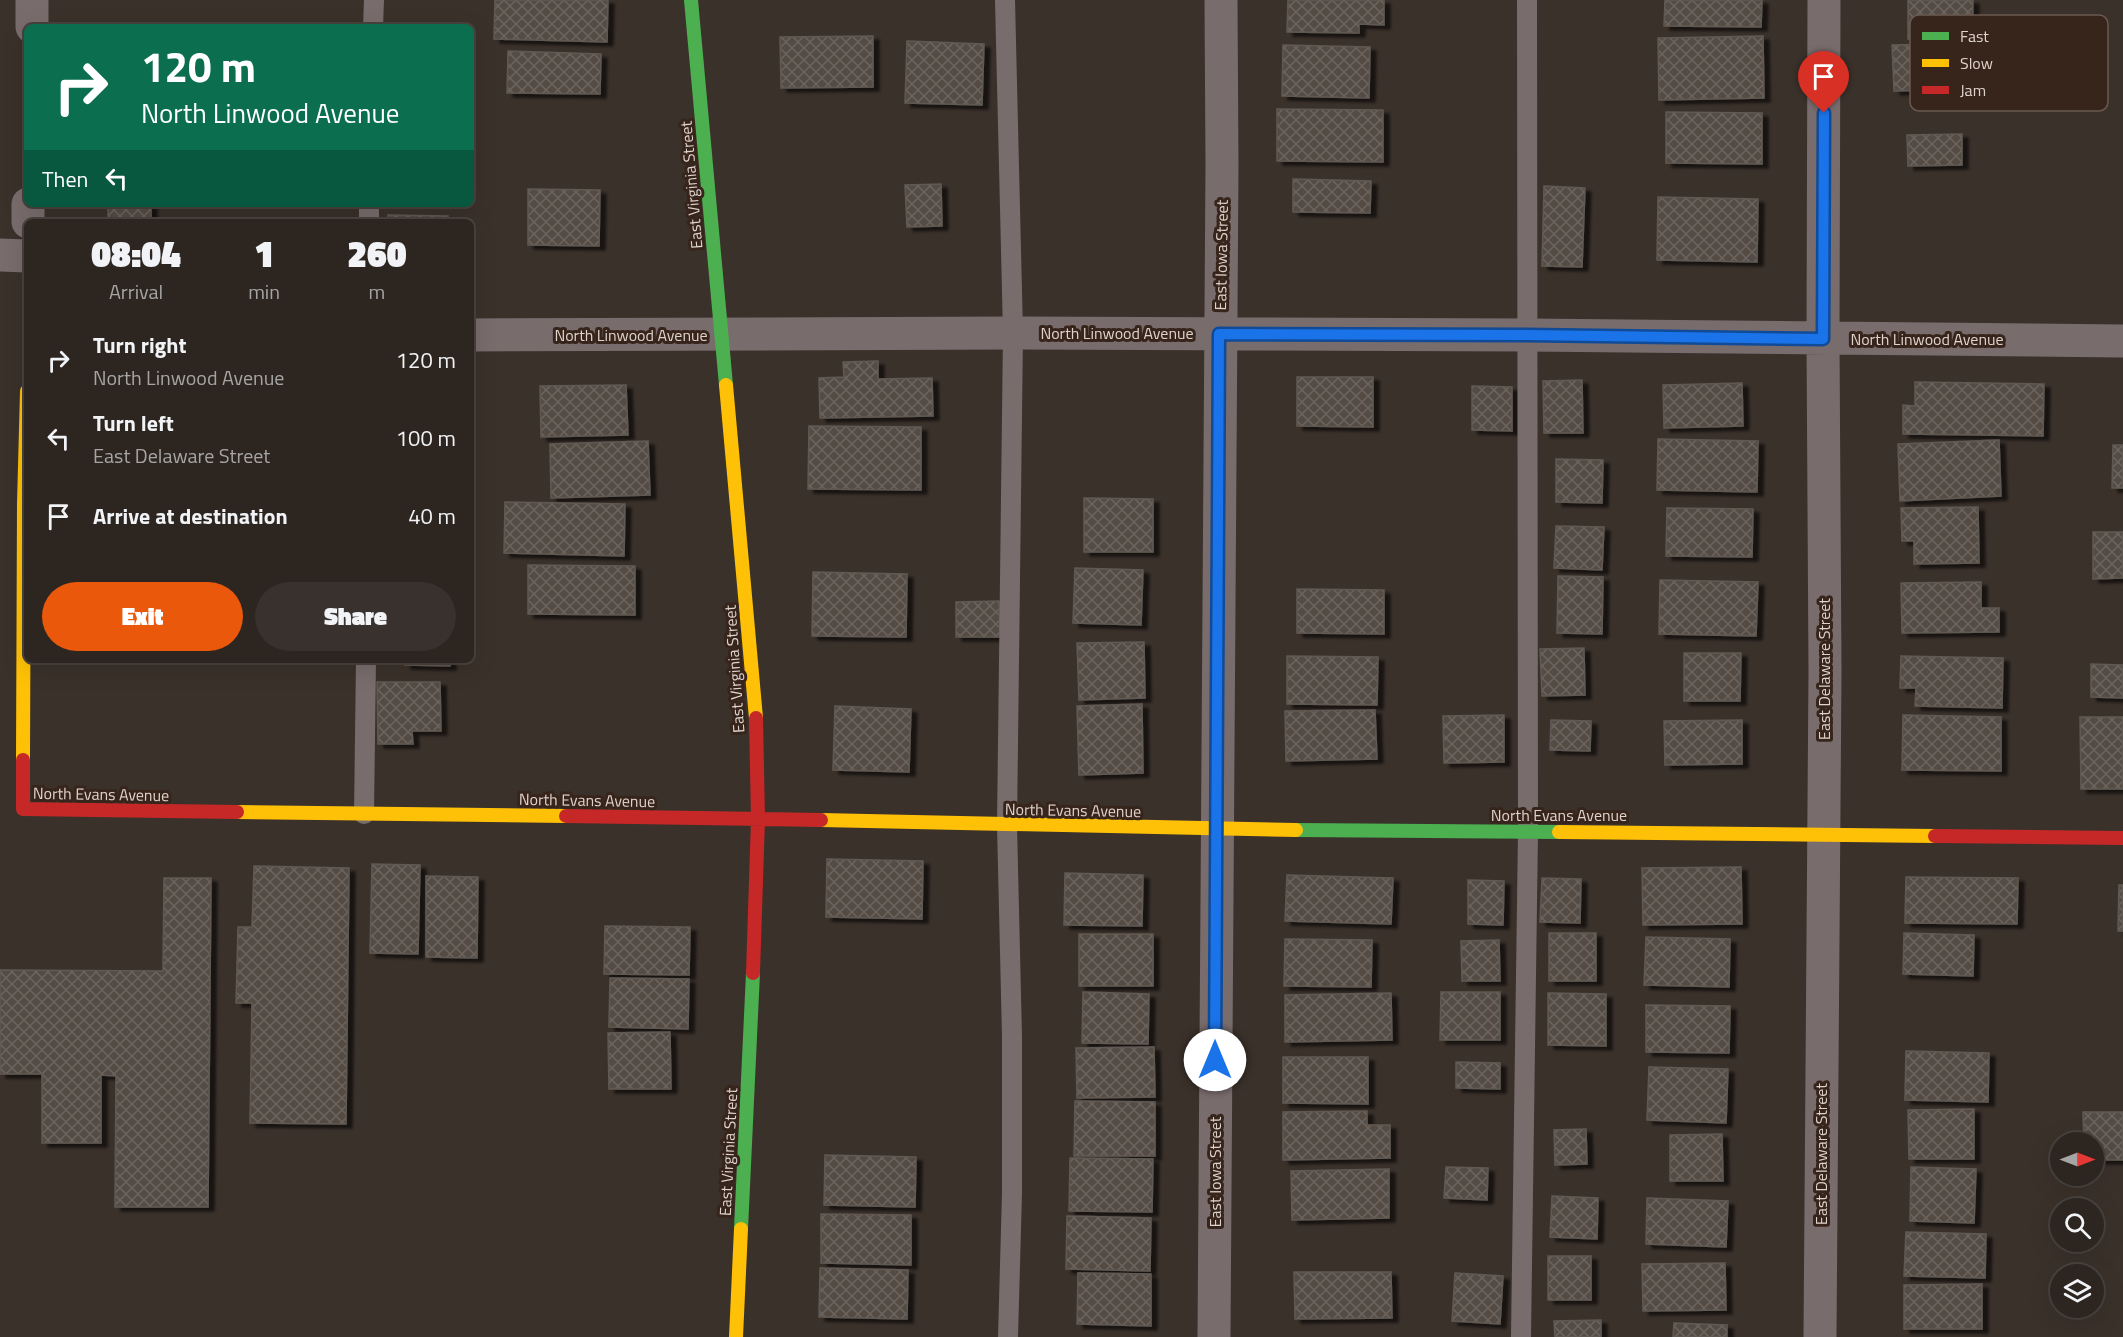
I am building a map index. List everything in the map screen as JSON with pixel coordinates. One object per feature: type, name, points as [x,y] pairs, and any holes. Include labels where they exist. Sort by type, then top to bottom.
[{"type":"street","points":[[32,0],[32,24]]},
{"type":"street","name":"East Virginia Street","points":[[691,0],[756,706],[758,819],[736,1337]]},
{"type":"street","name":"East Iowa Street","points":[[1214,1337],[1219,334],[1222,165],[1221,0]]},
{"type":"street","name":"East Delaware Street","points":[[1820,1337],[1825,660],[1824,0]]},
{"type":"street","points":[[0,255],[24,255]]},
{"type":"street","name":"North Linwood Avenue","points":[[474,335],[1013,333],[2123,341]]},
{"type":"street","name":"North Evans Avenue","points":[[24,504],[23,809],[758,819],[1217,829],[2123,838]]},
{"type":"lane","points":[[372,24],[374,0]]},
{"type":"lane","points":[[1005,0],[1013,333],[1007,825],[1012,1037],[1012,1193],[1008,1337]]},
{"type":"lane","points":[[1521,1337],[1528,831],[1527,0]]},
{"type":"lane","points":[[364,814],[366,663]]},
{"type":"building","points":[[495,0],[608,0],[607,42],[494,39]]},
{"type":"building","points":[[1288,0],[1384,0],[1384,25],[1359,24],[1359,33],[1287,32]]},
{"type":"building","points":[[1665,0],[1762,0],[1761,27],[1664,26]]},
{"type":"building","points":[[1908,0],[1973,0],[1973,15],[1910,15],[1910,39],[1908,39]]},
{"type":"building","points":[[873,36],[873,87],[781,88],[780,37]]},
{"type":"building","points":[[1763,36],[1764,98],[1659,100],[1658,38]]},
{"type":"building","points":[[907,41],[984,44],[982,105],[905,103]]},
{"type":"building","points":[[1283,45],[1370,47],[1369,98],[1282,96]]},
{"type":"building","points":[[1892,45],[1910,45],[1910,91],[1894,91]]},
{"type":"building","points":[[508,51],[601,54],[600,94],[507,93]]},
{"type":"building","points":[[1277,109],[1383,110],[1383,162],[1277,161]]},
{"type":"building","points":[[1666,112],[1762,113],[1762,164],[1666,163]]},
{"type":"building","points":[[1962,134],[1962,165],[1908,166],[1907,135]]},
{"type":"building","points":[[1293,179],[1371,181],[1370,213],[1293,212]]},
{"type":"building","points":[[941,184],[942,226],[907,227],[905,185]]},
{"type":"building","points":[[1544,186],[1585,188],[1582,267],[1542,266]]},
{"type":"building","points":[[528,189],[600,190],[599,246],[528,245]]},
{"type":"building","points":[[1658,197],[1758,199],[1757,262],[1657,260]]},
{"type":"building","points":[[108,207],[151,207],[151,219],[108,219]]},
{"type":"building","points":[[388,215],[448,216],[448,219],[388,219]]},
{"type":"building","points":[[878,361],[878,379],[932,378],[933,416],[820,418],[819,378],[844,377],[843,362]]},
{"type":"building","points":[[1297,377],[1373,377],[1373,427],[1297,426]]},
{"type":"building","points":[[1582,380],[1583,433],[1544,433],[1543,381]]},
{"type":"building","points":[[1915,382],[2044,384],[2043,436],[1903,434],[1903,405],[1915,406]]},
{"type":"building","points":[[1742,383],[1743,426],[1664,428],[1663,385]]},
{"type":"building","points":[[626,385],[628,435],[541,437],[540,386]]},
{"type":"building","points":[[1472,386],[1512,387],[1512,431],[1472,430]]},
{"type":"building","points":[[809,426],[921,427],[921,490],[808,489]]},
{"type":"building","points":[[1658,439],[1758,441],[1757,492],[1657,490]]},
{"type":"building","points":[[1999,440],[2001,496],[1900,501],[1898,444]]},
{"type":"building","points":[[648,441],[650,495],[551,498],[550,444]]},
{"type":"building","points":[[2113,445],[2123,445],[2123,488],[2112,488]]},
{"type":"building","points":[[1556,459],[1603,460],[1602,503],[1556,502]]},
{"type":"building","points":[[1084,498],[1153,499],[1153,552],[1084,552]]},
{"type":"building","points":[[505,502],[625,504],[624,556],[504,553]]},
{"type":"building","points":[[1978,507],[1979,563],[1914,564],[1914,541],[1902,541],[1901,508]]},
{"type":"building","points":[[1667,508],[1753,509],[1752,557],[1666,556]]},
{"type":"building","points":[[1556,526],[1604,527],[1602,570],[1554,568]]},
{"type":"building","points":[[2093,532],[2123,532],[2123,578],[2093,579]]},
{"type":"building","points":[[528,565],[635,566],[635,615],[528,614]]},
{"type":"building","points":[[1075,568],[1143,570],[1141,625],[1073,623]]},
{"type":"building","points":[[813,572],[907,574],[906,637],[812,636]]},
{"type":"building","points":[[1558,576],[1603,577],[1602,634],[1557,633]]},
{"type":"building","points":[[1660,580],[1758,582],[1756,636],[1659,634]]},
{"type":"building","points":[[1981,582],[1981,608],[1999,608],[1999,632],[1902,633],[1901,583]]},
{"type":"building","points":[[1297,589],[1384,590],[1384,634],[1297,633]]},
{"type":"building","points":[[999,601],[1000,637],[956,637],[956,602]]},
{"type":"building","points":[[1144,642],[1145,698],[1079,700],[1077,643]]},
{"type":"building","points":[[1584,648],[1585,695],[1542,696],[1540,649]]},
{"type":"building","points":[[1684,653],[1741,653],[1740,701],[1684,701]]},
{"type":"building","points":[[1287,656],[1378,657],[1377,705],[1287,704]]},
{"type":"building","points":[[1901,656],[2003,658],[2002,708],[1915,706],[1916,688],[1900,688]]},
{"type":"building","points":[[405,663],[450,663],[450,666],[405,665]]},
{"type":"building","points":[[2091,664],[2123,665],[2123,698],[2091,697]]},
{"type":"building","points":[[377,682],[440,682],[441,731],[412,731],[413,744],[378,744]]},
{"type":"building","points":[[1142,704],[1143,773],[1079,775],[1077,706]]},
{"type":"building","points":[[835,706],[911,709],[909,772],[833,770]]},
{"type":"building","points":[[1375,710],[1377,759],[1286,761],[1285,711]]},
{"type":"building","points":[[1504,715],[1504,762],[1444,763],[1443,716]]},
{"type":"building","points":[[1903,715],[2001,717],[2001,771],[1902,770]]},
{"type":"building","points":[[2080,717],[2123,717],[2123,789],[2081,789]]},
{"type":"building","points":[[1551,720],[1591,721],[1590,751],[1550,750]]},
{"type":"building","points":[[1742,720],[1742,764],[1665,765],[1664,721]]},
{"type":"building","points":[[827,859],[923,861],[922,919],[826,917]]},
{"type":"building","points":[[372,864],[420,865],[418,954],[370,953]]},
{"type":"building","points":[[254,866],[349,868],[346,1124],[250,1123],[252,1003],[236,1003],[238,927],[252,927]]},
{"type":"building","points":[[1741,867],[1742,924],[1643,925],[1642,868]]},
{"type":"building","points":[[1065,873],[1143,875],[1142,926],[1064,925]]},
{"type":"building","points":[[1287,875],[1393,878],[1391,924],[1285,921]]},
{"type":"building","points":[[426,876],[478,877],[477,958],[426,957]]},
{"type":"building","points":[[1906,877],[2018,878],[2017,924],[1905,923]]},
{"type":"building","points":[[164,878],[211,878],[208,1207],[115,1207],[116,1076],[101,1075],[101,1143],[42,1143],[42,1074],[0,1074],[0,970],[163,971]]},
{"type":"building","points":[[1542,878],[1581,879],[1580,923],[1540,922]]},
{"type":"building","points":[[1468,880],[1504,881],[1503,925],[1468,924]]},
{"type":"building","points":[[2119,885],[2123,885],[2123,931],[2118,931]]},
{"type":"building","points":[[605,926],[690,927],[689,975],[604,974]]},
{"type":"building","points":[[1549,933],[1596,933],[1596,981],[1549,981]]},
{"type":"building","points":[[1904,933],[1974,935],[1973,976],[1903,974]]},
{"type":"building","points":[[1079,934],[1153,934],[1153,986],[1079,986]]},
{"type":"building","points":[[1646,937],[1730,939],[1729,987],[1644,985]]},
{"type":"building","points":[[1285,939],[1372,940],[1371,987],[1284,986]]},
{"type":"building","points":[[1499,940],[1500,981],[1462,981],[1461,941]]},
{"type":"building","points":[[610,978],[689,979],[688,1029],[609,1027]]},
{"type":"building","points":[[1083,992],[1149,994],[1148,1044],[1082,1043]]},
{"type":"building","points":[[1441,992],[1500,992],[1500,1040],[1440,1040]]},
{"type":"building","points":[[1391,993],[1392,1040],[1285,1042],[1285,995]]},
{"type":"building","points":[[1548,993],[1606,994],[1606,1046],[1548,1045]]},
{"type":"building","points":[[1646,1005],[1730,1006],[1729,1053],[1646,1052]]},
{"type":"building","points":[[670,1032],[671,1089],[609,1089],[608,1033]]},
{"type":"building","points":[[1154,1047],[1155,1097],[1077,1098],[1076,1048]]},
{"type":"building","points":[[1906,1051],[1989,1053],[1988,1102],[1905,1100]]},
{"type":"building","points":[[1283,1057],[1368,1057],[1368,1104],[1283,1103]]},
{"type":"building","points":[[1456,1062],[1500,1063],[1500,1089],[1456,1088]]},
{"type":"building","points":[[1649,1067],[1728,1069],[1726,1123],[1647,1120]]},
{"type":"building","points":[[1075,1101],[1155,1102],[1155,1156],[1074,1156]]},
{"type":"building","points":[[1974,1109],[1974,1159],[1909,1159],[1908,1110]]},
{"type":"building","points":[[1367,1111],[1367,1125],[1390,1125],[1390,1158],[1283,1160],[1283,1112]]},
{"type":"building","points":[[2083,1112],[2123,1112],[2123,1160],[2104,1160],[2104,1132],[2084,1132]]},
{"type":"building","points":[[1586,1129],[1587,1164],[1555,1165],[1554,1130]]},
{"type":"building","points":[[1722,1134],[1723,1181],[1670,1181],[1670,1135]]},
{"type":"building","points":[[825,1155],[916,1157],[915,1207],[824,1205]]},
{"type":"building","points":[[1070,1158],[1153,1159],[1152,1212],[1069,1211]]},
{"type":"building","points":[[1446,1167],[1488,1168],[1487,1200],[1444,1198]]},
{"type":"building","points":[[1911,1167],[1976,1169],[1974,1223],[1910,1221]]},
{"type":"building","points":[[1389,1169],[1389,1218],[1292,1220],[1291,1171]]},
{"type":"building","points":[[1552,1196],[1598,1198],[1597,1239],[1550,1237]]},
{"type":"building","points":[[1647,1198],[1728,1201],[1726,1247],[1646,1244]]},
{"type":"building","points":[[821,1214],[911,1215],[911,1265],[821,1263]]},
{"type":"building","points":[[1067,1216],[1151,1218],[1150,1271],[1066,1269]]},
{"type":"building","points":[[1906,1232],[1986,1234],[1985,1278],[1904,1276]]},
{"type":"building","points":[[1548,1256],[1591,1256],[1591,1300],[1548,1300]]},
{"type":"building","points":[[1725,1263],[1726,1310],[1643,1311],[1642,1264]]},
{"type":"building","points":[[820,1268],[908,1270],[907,1319],[819,1317]]},
{"type":"building","points":[[1294,1272],[1391,1272],[1392,1318],[1295,1319]]},
{"type":"building","points":[[1078,1273],[1151,1274],[1151,1326],[1077,1324]]},
{"type":"building","points":[[1455,1273],[1503,1276],[1500,1324],[1452,1321]]},
{"type":"building","points":[[1982,1284],[1982,1329],[1904,1329],[1904,1285]]},
{"type":"building","points":[[1601,1320],[1601,1337],[1555,1337],[1554,1321]]},
{"type":"building","points":[[1674,1323],[1727,1325],[1727,1337],[1673,1337]]},
{"type":"traffic: fast","points":[[691,0],[726,385]]},
{"type":"traffic: fast","points":[[1296,830],[1559,832]]},
{"type":"traffic: fast","points":[[741,1229],[753,973]]},
{"type":"traffic: slow","points":[[726,385],[756,718]]},
{"type":"traffic: slow","points":[[23,760],[24,504]]},
{"type":"traffic: slow","points":[[237,812],[566,816]]},
{"type":"traffic: slow","points":[[821,820],[1296,830]]},
{"type":"traffic: slow","points":[[1559,832],[1935,836]]},
{"type":"traffic: slow","points":[[736,1337],[741,1229]]},
{"type":"traffic: jam","points":[[753,973],[758,819],[756,718]]},
{"type":"traffic: jam","points":[[23,760],[23,809],[237,812]]},
{"type":"traffic: jam","points":[[566,816],[821,820]]},
{"type":"traffic: jam","points":[[1935,836],[2123,838]]},
{"type":"route","points":[[1215,1060],[1219,334],[1823,339],[1824,113]]}]
